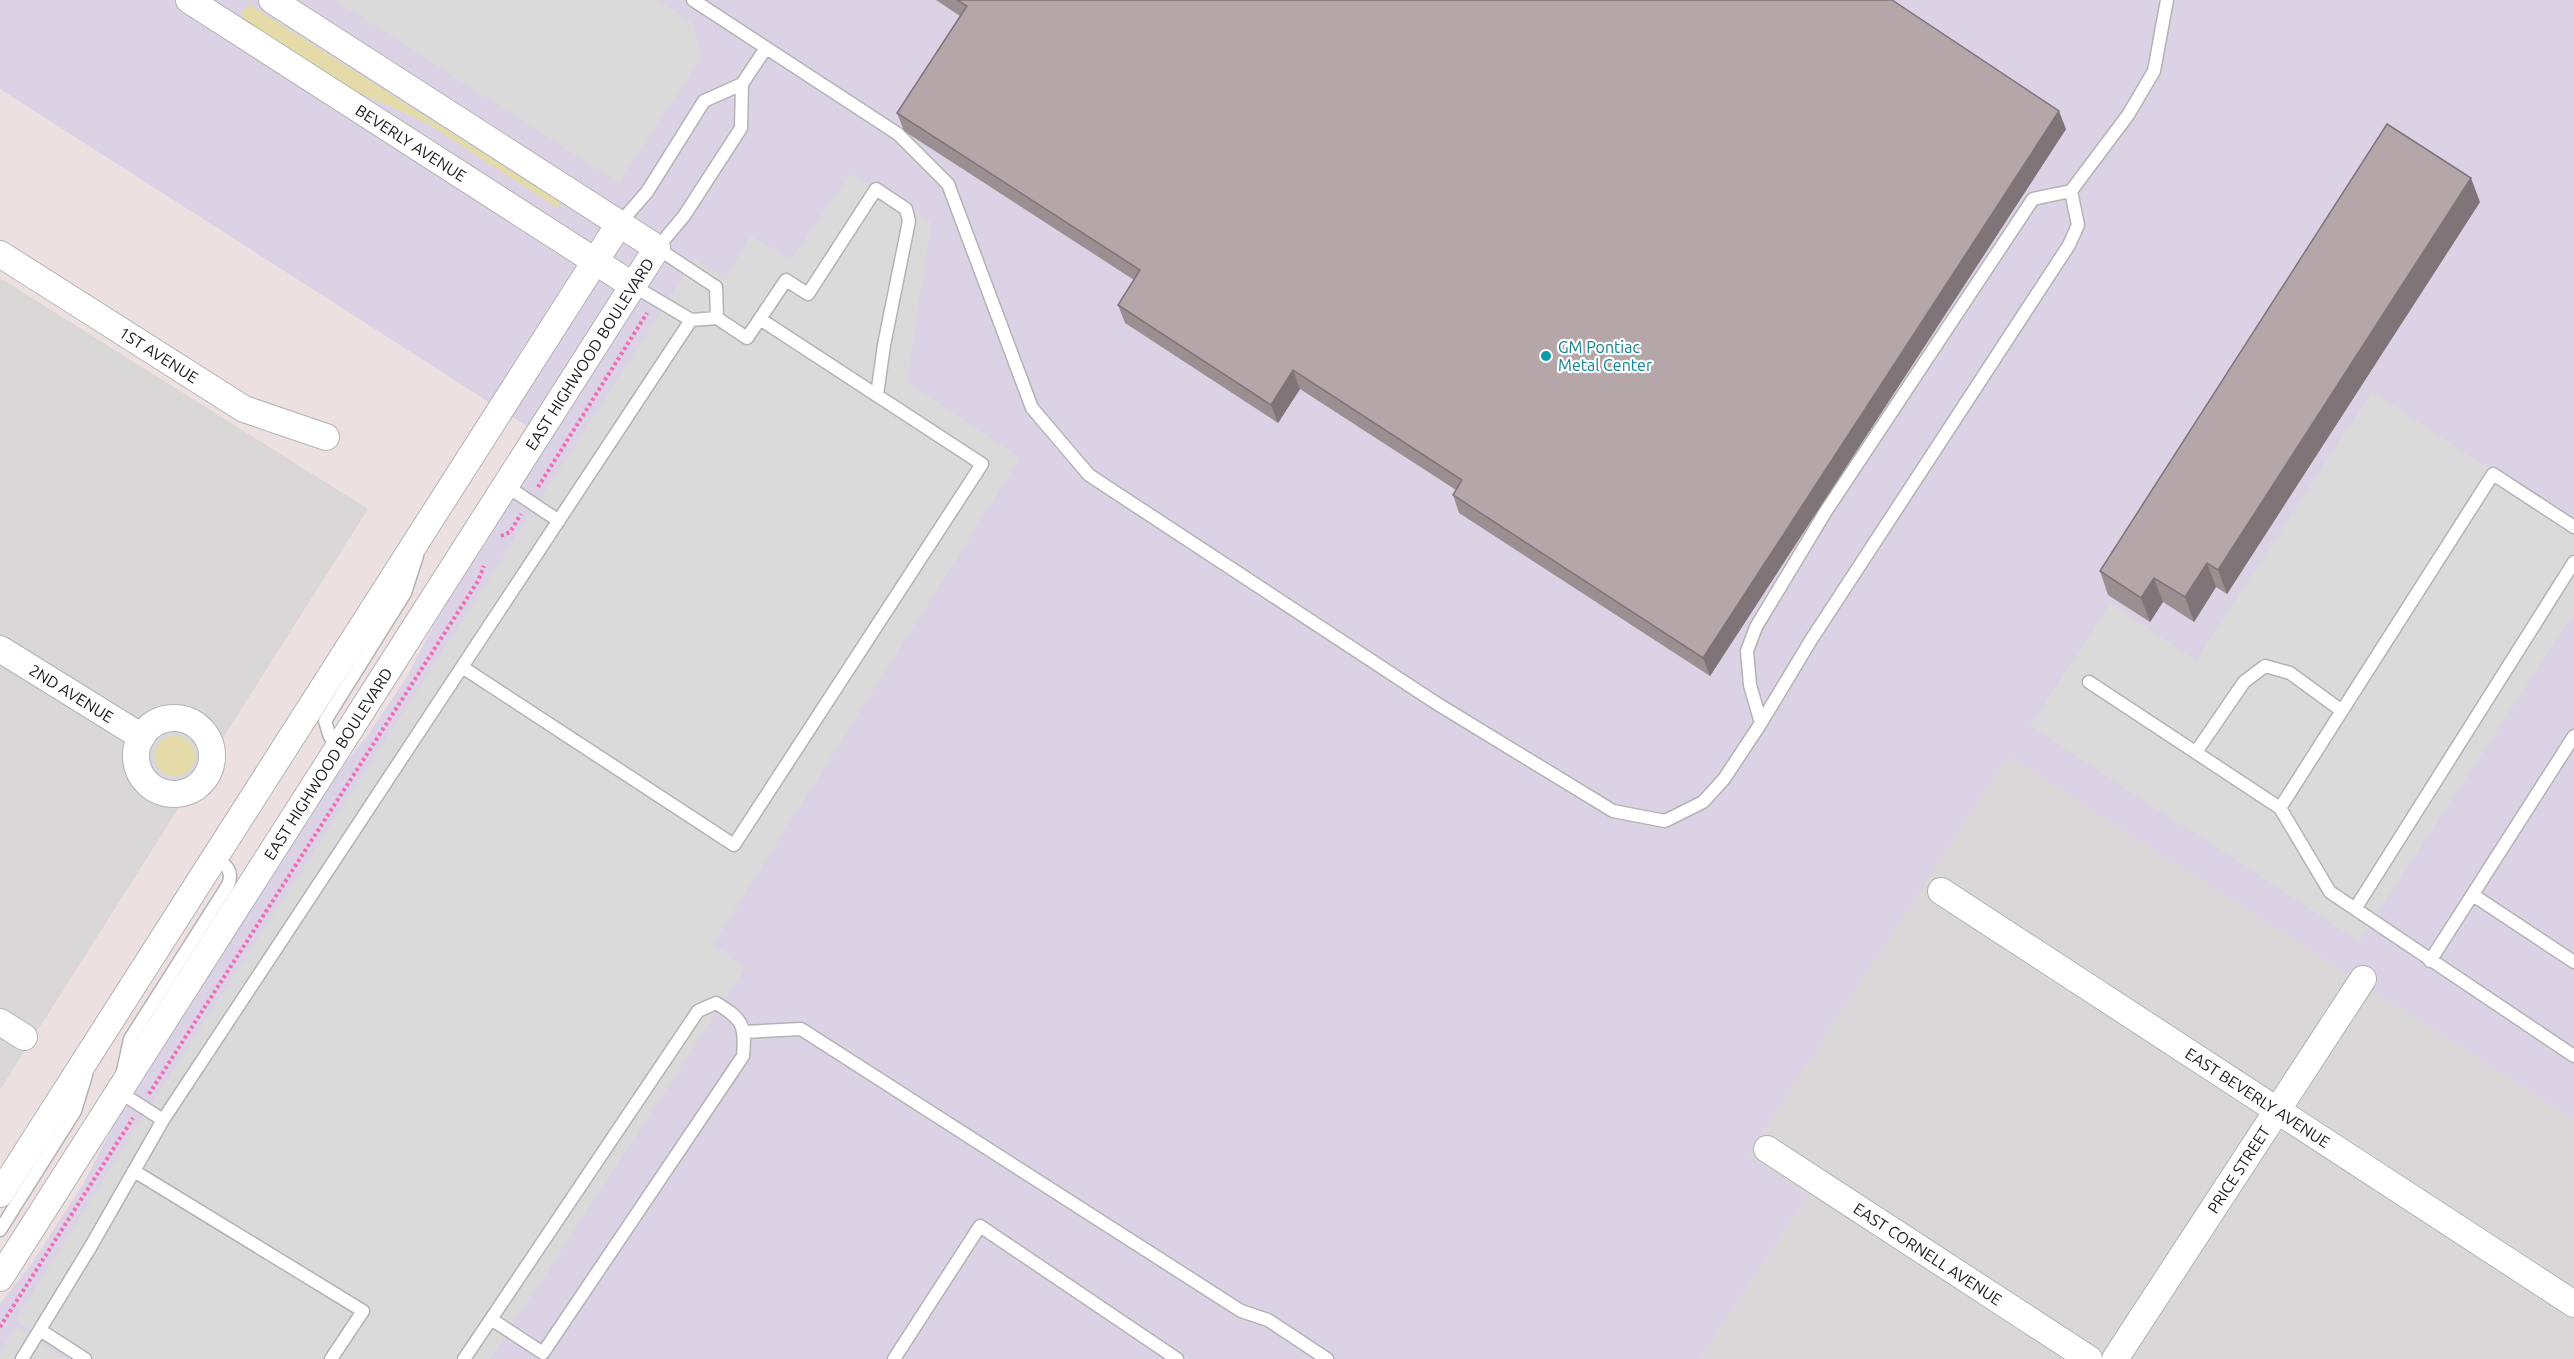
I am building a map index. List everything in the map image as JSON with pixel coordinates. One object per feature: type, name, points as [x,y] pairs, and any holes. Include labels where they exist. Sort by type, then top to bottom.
[{"type":"street","name":"BEVERLY AVENUE","points":[[189,0],[632,285]]},
{"type":"street","points":[[272,0],[657,248]]},
{"type":"street","points":[[0,1194],[619,224]]},
{"type":"street","name":"EAST HIGHWOOD BOULEVARD","points":[[2,1270],[657,248]]},
{"type":"street","name":"1ST AVENUE","points":[[0,254],[244,409],[326,437]]},
{"type":"street","name":"2ND AVENUE","points":[[0,650],[141,737]]},
{"type":"street","name":"EAST BEVERLY AVENUE","points":[[1941,891],[2574,1304]]},
{"type":"street","name":"PRICE STREET","points":[[2115,1359],[2363,979]]},
{"type":"street","points":[[0,1022],[24,1037]]},
{"type":"street","name":"EAST CORNELL AVENUE","points":[[1767,1149],[2089,1359]]},
{"type":"lane","points":[[693,0],[898,134],[948,184],[1032,408],[1089,476],[1436,703],[1613,811],[1665,821],[1703,802],[1724,779],[1811,640],[2070,245],[2078,225],[2071,191]]},
{"type":"lane","points":[[1761,723],[1750,684],[1747,651],[1756,627],[1826,511],[2033,199],[2071,191],[2128,115],[2154,71],[2167,0]]},
{"type":"lane","points":[[619,224],[647,192],[704,101],[742,84],[766,48]]},
{"type":"lane","points":[[717,318],[716,286],[657,248],[684,216],[741,128],[742,84]]},
{"type":"lane","points":[[632,285],[691,320],[717,318],[747,338],[786,280],[808,294],[876,189],[906,209],[909,221],[884,345],[877,395]]},
{"type":"lane","points":[[462,667],[734,845],[982,464],[760,319]]},
{"type":"lane","points":[[22,1359],[163,1120],[691,320]]},
{"type":"lane","points":[[2280,808],[2493,474],[2574,527]]},
{"type":"lane","points":[[505,485],[559,521]]},
{"type":"lane","points":[[340,744],[330,737],[325,722],[405,593],[429,521]]},
{"type":"lane","points":[[2355,909],[2574,562]]},
{"type":"lane","points":[[2196,752],[2244,682],[2265,666],[2290,674],[2342,711]]},
{"type":"lane","points":[[2089,682],[2280,808],[2330,892],[2574,1056]]},
{"type":"lane","points":[[2430,961],[2574,736]]},
{"type":"lane","points":[[163,1120],[118,1092],[130,1039],[231,879],[229,869],[215,857]]},
{"type":"lane","points":[[2472,895],[2574,962]]},
{"type":"lane","points":[[464,1359],[698,1011],[716,1003],[737,1016],[745,1032],[743,1056],[547,1356],[491,1319]]},
{"type":"lane","points":[[745,1032],[801,1029],[1241,1311],[1268,1320],[1327,1359]]},
{"type":"lane","points":[[0,1230],[75,1111],[95,1045]]},
{"type":"lane","points":[[134,1170],[363,1311],[331,1359]]},
{"type":"lane","points":[[894,1359],[980,1226],[1177,1359]]},
{"type":"lane","points":[[40,1330],[85,1359]]},
{"type":"path","points":[[500,536],[510,532],[655,299]]},
{"type":"path","points":[[0,1327],[478,580],[488,557]]},
{"type":"shaded area","points":[[0,0],[2574,0],[2574,1120],[2008,755],[1748,1155],[1808,1195],[1700,1359],[0,1359],[0,1304],[30,1266],[83,1184],[114,1125],[343,765],[366,738],[407,677],[437,619],[550,441],[0,89]]},
{"type":"shaded area","points":[[335,0],[657,0],[693,24],[701,59],[619,183]]},
{"type":"shaded area","points":[[249,4],[560,202],[561,205],[556,207],[425,122],[351,89],[241,18],[241,14]]},
{"type":"shaded area","points":[[851,173],[931,222],[907,381],[1020,458],[713,944],[746,967],[490,1359],[75,1359],[16,1320],[132,1134],[695,259],[726,279],[751,236],[791,259]]},
{"type":"shaded area","points":[[0,278],[368,509],[0,1090]]},
{"type":"shaded area","points":[[2372,392],[2574,524],[2574,613],[2359,941],[2030,726],[2110,604],[2196,660]]},
{"type":"shaded area","points":[[175,736],[189,742],[195,756],[189,770],[175,776],[161,770],[155,756],[161,742]]},
{"type":"shaded area","points":[[2008,754],[2574,1120],[2574,1359],[1700,1359],[1808,1195],[1747,1156]]},
{"type":"shaded area","points":[[16,1326],[66,1359],[0,1359],[0,1353]]},
{"type":"building","name":"GM Pontiac Metal Center","points":[[957,0],[1892,0],[2059,111],[1703,658],[1453,495],[1462,480],[1293,370],[1271,405],[1118,305],[1140,270],[897,113],[967,6]]},
{"type":"building","points":[[2387,124],[2471,178],[2218,570],[2207,563],[2185,597],[2154,578],[2141,598],[2100,571]]},
{"type":"place","name":"GM Pontiac Metal Center","points":[[1546,356]]}]
